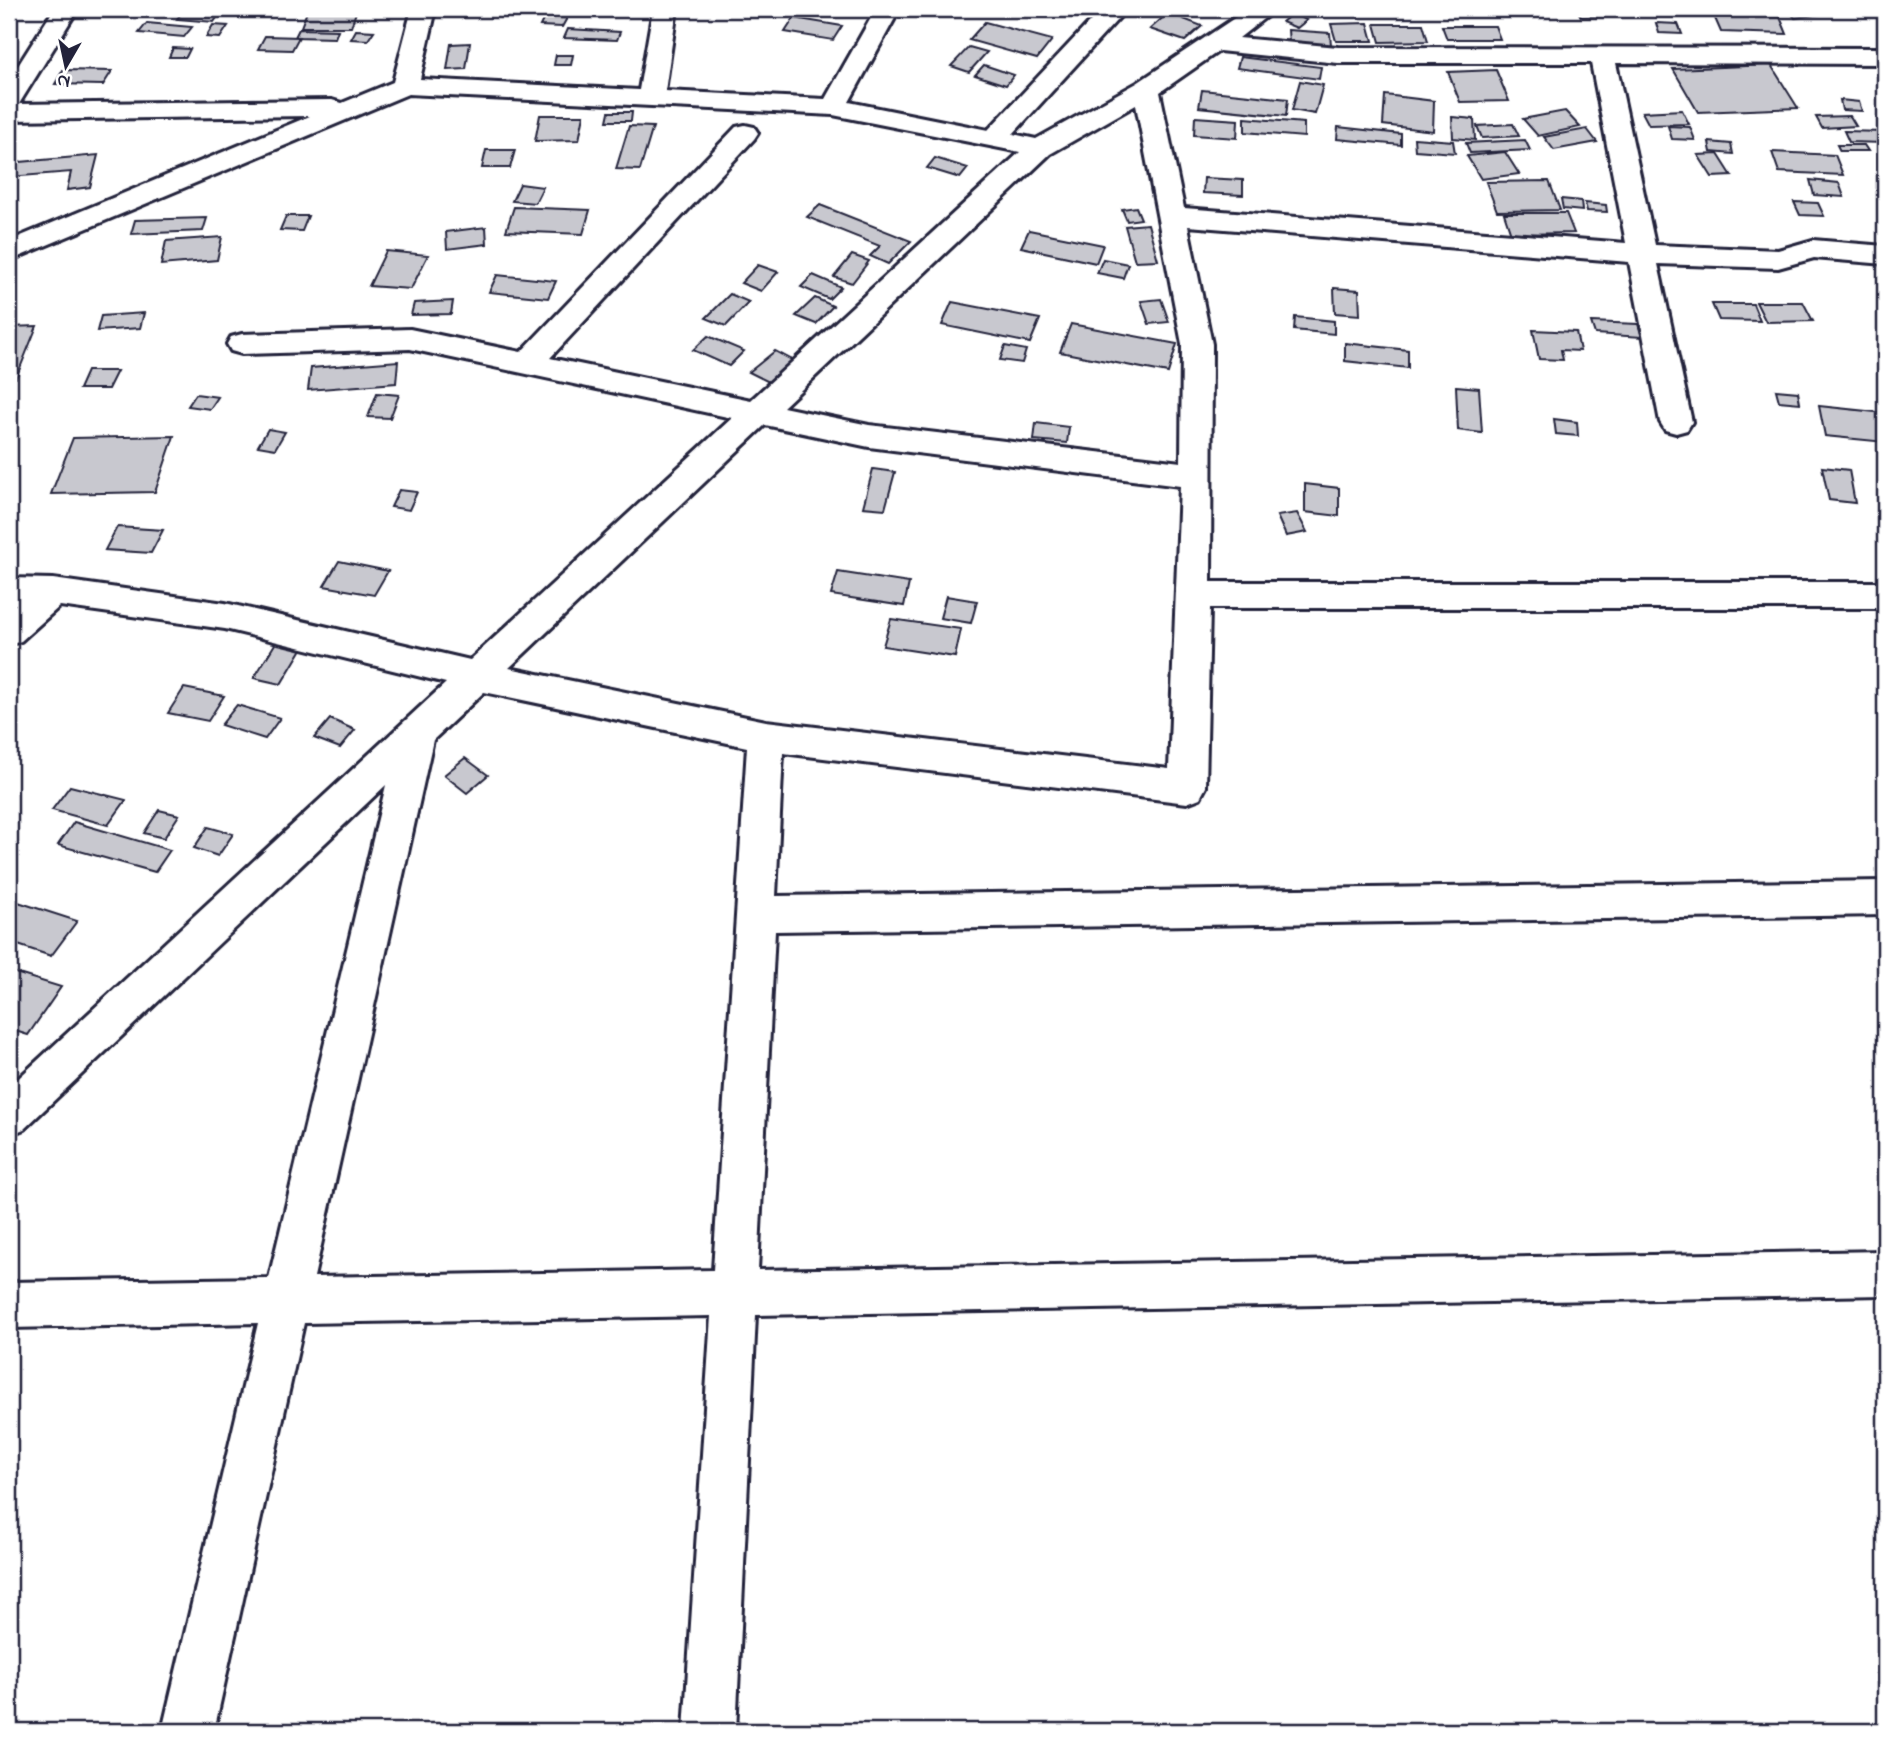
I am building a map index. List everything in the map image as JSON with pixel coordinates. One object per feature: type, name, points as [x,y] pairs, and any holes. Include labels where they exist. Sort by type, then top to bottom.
[{"type":"street","points":[[9,100],[66,9]]},
{"type":"street","points":[[405,86],[424,9]]},
{"type":"street","points":[[651,98],[665,9]]},
{"type":"street","points":[[833,107],[888,9]]},
{"type":"street","points":[[995,138],[1115,9]]},
{"type":"street","points":[[9,1115],[1040,148],[1146,89],[1264,9]]},
{"type":"street","points":[[1216,43],[1338,55],[1885,56]]},
{"type":"street","points":[[1602,56],[1676,422]]},
{"type":"street","points":[[9,252],[405,86],[833,107],[1040,148]]},
{"type":"street","points":[[9,591],[53,592],[225,616],[477,676],[766,736],[1187,788],[1197,476],[1197,344],[1146,89]]},
{"type":"street","points":[[9,112],[353,108]]},
{"type":"street","points":[[528,363],[745,133]]},
{"type":"street","points":[[1171,216],[1642,254],[1778,259],[1813,249],[1885,256]]},
{"type":"street","points":[[242,344],[410,339],[869,436],[1197,476]]},
{"type":"street","points":[[9,631],[53,592]]},
{"type":"street","points":[[1194,595],[1885,595]]},
{"type":"street","points":[[188,1731],[417,732]]},
{"type":"street","points":[[710,1731],[766,736]]},
{"type":"street","points":[[756,914],[1885,898]]},
{"type":"street","points":[[9,1305],[1885,1273]]},
{"type":"building","points":[[97,9],[141,9],[137,16],[93,15]]},
{"type":"building","points":[[185,9],[223,9],[214,22],[177,19]]},
{"type":"building","points":[[308,9],[357,9],[351,27],[301,27]]},
{"type":"building","points":[[1577,9],[1605,9],[1609,16],[1581,17]]},
{"type":"building","points":[[1787,9],[1830,9],[1834,12],[1795,18]]},
{"type":"building","points":[[1168,13],[1202,26],[1185,41],[1150,29]]},
{"type":"building","points":[[1292,14],[1307,20],[1297,28],[1282,22]]},
{"type":"building","points":[[545,16],[567,18],[562,27],[540,26]]},
{"type":"building","points":[[1714,16],[1780,17],[1787,34],[1721,32]]},
{"type":"building","points":[[794,18],[842,26],[833,40],[785,32]]},
{"type":"building","points":[[985,22],[1052,40],[1037,59],[969,40]]},
{"type":"building","points":[[147,23],[192,27],[184,37],[139,33]]},
{"type":"building","points":[[1368,23],[1373,41],[1336,41],[1331,24]]},
{"type":"building","points":[[1656,23],[1678,24],[1682,34],[1659,33]]},
{"type":"building","points":[[1375,24],[1423,24],[1428,41],[1380,42]]},
{"type":"building","points":[[213,25],[228,26],[220,38],[206,37]]},
{"type":"building","points":[[1442,26],[1495,26],[1500,39],[1447,39]]},
{"type":"building","points":[[299,29],[338,30],[335,38],[295,37]]},
{"type":"building","points":[[568,29],[620,32],[617,40],[564,38]]},
{"type":"building","points":[[356,30],[374,31],[368,40],[351,39]]},
{"type":"building","points":[[1288,30],[1330,33],[1331,45],[1289,43]]},
{"type":"building","points":[[265,36],[299,37],[292,50],[258,49]]},
{"type":"building","points":[[470,43],[466,69],[447,70],[451,44]]},
{"type":"building","points":[[969,47],[987,52],[969,72],[951,66]]},
{"type":"building","points":[[173,48],[190,49],[186,57],[169,57]]},
{"type":"building","points":[[556,55],[573,55],[571,65],[554,65]]},
{"type":"building","points":[[1240,57],[1321,67],[1319,79],[1237,68]]},
{"type":"building","points":[[984,65],[1014,75],[1006,85],[975,75]]},
{"type":"building","points":[[1771,65],[1798,108],[1698,112],[1673,69]]},
{"type":"building","points":[[63,70],[112,71],[103,85],[55,84]]},
{"type":"building","points":[[1496,70],[1509,101],[1460,102],[1448,72]]},
{"type":"building","points":[[1300,81],[1323,85],[1315,114],[1292,110]]},
{"type":"building","points":[[1202,90],[1288,99],[1286,116],[1199,107]]},
{"type":"building","points":[[1385,95],[1434,101],[1433,131],[1383,125]]},
{"type":"building","points":[[1840,100],[1859,102],[1862,111],[1842,110]]},
{"type":"building","points":[[1682,110],[1689,124],[1649,125],[1642,112]]},
{"type":"building","points":[[1565,111],[1580,127],[1538,136],[1523,119]]},
{"type":"building","points":[[609,112],[632,112],[631,121],[607,121]]},
{"type":"building","points":[[540,115],[584,115],[579,140],[535,141]]},
{"type":"building","points":[[1850,116],[1856,126],[1822,128],[1816,117]]},
{"type":"building","points":[[1195,117],[1238,120],[1237,138],[1194,135]]},
{"type":"building","points":[[1452,117],[1474,119],[1475,140],[1453,138]]},
{"type":"building","points":[[1245,118],[1304,123],[1304,137],[1245,132]]},
{"type":"building","points":[[1513,124],[1519,136],[1482,138],[1477,126]]},
{"type":"building","points":[[629,126],[653,127],[640,170],[616,169]]},
{"type":"building","points":[[1668,126],[1690,127],[1695,140],[1672,139]]},
{"type":"building","points":[[1338,127],[1401,134],[1401,145],[1337,139]]},
{"type":"building","points":[[1587,129],[1597,142],[1554,150],[1544,137]]},
{"type":"building","points":[[1844,131],[1885,132],[1885,143],[1849,142]]},
{"type":"building","points":[[1414,138],[1453,141],[1455,153],[1415,150]]},
{"type":"building","points":[[1525,140],[1530,150],[1470,153],[1466,143]]},
{"type":"building","points":[[1709,142],[1731,144],[1733,154],[1711,152]]},
{"type":"building","points":[[1837,145],[1864,145],[1868,151],[1840,151]]},
{"type":"building","points":[[486,150],[515,150],[510,168],[482,168]]},
{"type":"building","points":[[1505,152],[1519,174],[1481,179],[1467,156]]},
{"type":"building","points":[[1772,152],[1835,155],[1843,175],[1779,172]]},
{"type":"building","points":[[1718,154],[1732,176],[1712,177],[1698,155]]},
{"type":"building","points":[[98,155],[90,187],[67,190],[71,172],[9,177],[9,163]]},
{"type":"building","points":[[935,158],[968,168],[960,178],[927,168]]},
{"type":"building","points":[[1204,178],[1243,180],[1243,195],[1203,193]]},
{"type":"building","points":[[1810,180],[1839,183],[1844,197],[1814,195]]},
{"type":"building","points":[[1549,181],[1560,210],[1497,211],[1486,182]]},
{"type":"building","points":[[520,184],[543,187],[535,203],[512,201]]},
{"type":"building","points":[[1561,199],[1581,201],[1582,211],[1563,209]]},
{"type":"building","points":[[1794,202],[1818,203],[1824,216],[1800,215]]},
{"type":"building","points":[[1585,203],[1606,205],[1607,212],[1587,211]]},
{"type":"building","points":[[820,205],[911,241],[888,264],[870,256],[880,246],[807,217]]},
{"type":"building","points":[[514,207],[590,210],[583,234],[506,231]]},
{"type":"building","points":[[1136,207],[1141,219],[1127,221],[1122,209]]},
{"type":"building","points":[[1504,213],[1566,213],[1574,233],[1511,234]]},
{"type":"building","points":[[286,216],[308,216],[302,231],[280,230]]},
{"type":"building","points":[[207,218],[203,231],[131,234],[135,220]]},
{"type":"building","points":[[1148,224],[1158,260],[1135,261],[1125,226]]},
{"type":"building","points":[[486,227],[487,244],[447,249],[446,232]]},
{"type":"building","points":[[1029,230],[1103,245],[1096,263],[1021,247]]},
{"type":"building","points":[[222,237],[217,260],[161,265],[166,241]]},
{"type":"building","points":[[386,251],[428,255],[411,289],[369,286]]},
{"type":"building","points":[[852,255],[869,261],[852,283],[834,277]]},
{"type":"building","points":[[1103,259],[1128,264],[1123,278],[1097,273]]},
{"type":"building","points":[[758,265],[778,272],[761,291],[741,283]]},
{"type":"building","points":[[497,275],[556,281],[548,298],[489,292]]},
{"type":"building","points":[[813,275],[841,287],[829,299],[801,287]]},
{"type":"building","points":[[1334,288],[1359,290],[1360,315],[1335,313]]},
{"type":"building","points":[[730,294],[749,302],[726,326],[706,318]]},
{"type":"building","points":[[815,298],[833,306],[816,324],[796,316]]},
{"type":"building","points":[[1161,299],[1169,322],[1149,324],[1141,301]]},
{"type":"building","points":[[453,301],[451,314],[411,315],[414,303]]},
{"type":"building","points":[[952,302],[1040,319],[1030,343],[942,325]]},
{"type":"building","points":[[1756,302],[1803,302],[1813,321],[1766,322]]},
{"type":"building","points":[[1712,304],[1753,304],[1760,321],[1719,320]]},
{"type":"building","points":[[144,313],[140,328],[97,331],[101,316]]},
{"type":"building","points":[[1295,317],[1334,321],[1334,334],[1294,330]]},
{"type":"building","points":[[1591,322],[1638,324],[1642,337],[1595,334]]},
{"type":"building","points":[[1071,324],[1177,344],[1168,373],[1060,352]]},
{"type":"building","points":[[37,326],[16,378],[9,378],[9,327]]},
{"type":"building","points":[[1533,330],[1576,332],[1580,351],[1561,350],[1563,360],[1539,359]]},
{"type":"building","points":[[708,336],[744,351],[729,366],[693,350]]},
{"type":"building","points":[[1345,343],[1408,350],[1408,368],[1345,361]]},
{"type":"building","points":[[1005,346],[1026,350],[1022,363],[1000,360]]},
{"type":"building","points":[[775,351],[794,361],[769,382],[749,372]]},
{"type":"building","points":[[398,361],[396,383],[308,390],[311,368]]},
{"type":"building","points":[[87,371],[117,371],[108,389],[79,389]]},
{"type":"building","points":[[1456,386],[1479,388],[1482,433],[1458,430]]},
{"type":"building","points":[[1776,390],[1798,392],[1800,403],[1779,401]]},
{"type":"building","points":[[377,393],[399,395],[390,418],[368,417]]},
{"type":"building","points":[[196,394],[218,397],[210,409],[188,406]]},
{"type":"building","points":[[1819,406],[1885,413],[1885,442],[1825,436]]},
{"type":"building","points":[[1554,419],[1577,422],[1578,436],[1556,434]]},
{"type":"building","points":[[1036,423],[1069,427],[1067,443],[1034,440]]},
{"type":"building","points":[[268,429],[285,432],[275,449],[258,446]]},
{"type":"building","points":[[174,436],[155,492],[51,494],[73,438]]},
{"type":"building","points":[[1822,467],[1849,470],[1855,503],[1829,500]]},
{"type":"building","points":[[873,469],[895,472],[885,509],[863,507]]},
{"type":"building","points":[[1305,484],[1339,488],[1339,516],[1305,512]]},
{"type":"building","points":[[399,490],[417,492],[409,510],[391,507]]},
{"type":"building","points":[[1297,513],[1307,532],[1286,536],[1277,516]]},
{"type":"building","points":[[117,527],[163,530],[151,553],[105,550]]},
{"type":"building","points":[[339,561],[388,571],[374,595],[324,586]]},
{"type":"building","points":[[838,572],[909,583],[904,606],[831,595]]},
{"type":"building","points":[[946,596],[977,601],[971,623],[940,618]]},
{"type":"building","points":[[891,619],[961,629],[955,657],[883,646]]},
{"type":"building","points":[[278,639],[305,644],[281,684],[254,678]]},
{"type":"building","points":[[184,688],[224,696],[208,721],[168,713]]},
{"type":"building","points":[[237,705],[280,718],[265,739],[221,725]]},
{"type":"building","points":[[330,719],[355,730],[340,748],[314,738]]},
{"type":"building","points":[[465,758],[488,775],[467,793],[444,775]]},
{"type":"building","points":[[70,786],[126,800],[108,825],[52,810]]},
{"type":"building","points":[[159,810],[179,815],[164,838],[144,833]]},
{"type":"building","points":[[74,822],[170,850],[155,872],[58,845]]},
{"type":"building","points":[[208,827],[233,834],[218,856],[194,848]]},
{"type":"building","points":[[15,901],[77,921],[51,956],[9,942],[9,908]]},
{"type":"building","points":[[12,972],[61,987],[28,1035],[9,1029],[9,976]]}]
